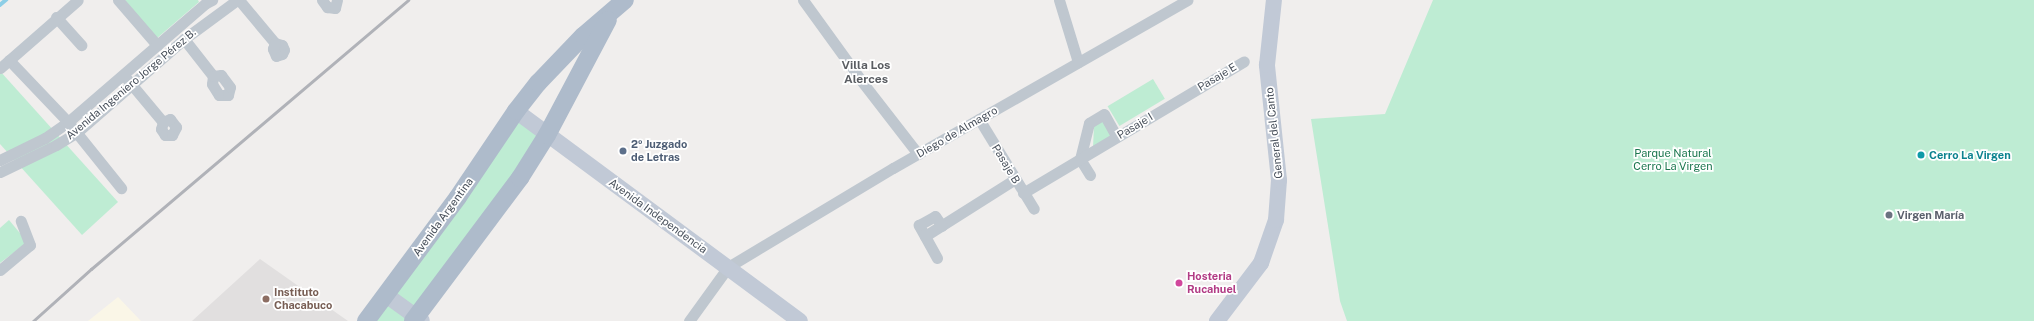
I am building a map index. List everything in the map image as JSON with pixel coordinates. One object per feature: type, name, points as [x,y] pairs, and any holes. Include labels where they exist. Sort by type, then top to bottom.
[{"type":"main road","name":"General del Canto","points":[[1217,321],[1261,263],[1276,220],[1279,180],[1267,65],[1274,0]]},
{"type":"main road","name":"Avenida Argentina","points":[[366,321],[458,196],[516,111],[543,78],[583,36],[619,4]]},
{"type":"main road","points":[[386,295],[417,320],[520,178],[547,135],[619,4]]},
{"type":"main road","name":"Avenida Independencia","points":[[516,111],[800,321]]},
{"type":"street","points":[[0,68],[56,17],[78,0]]},
{"type":"street","points":[[118,0],[157,45]]},
{"type":"street","points":[[238,0],[275,43]]},
{"type":"street","name":"Avenida Ingeniero Jorge Pérez B.","points":[[0,172],[56,145],[76,133],[184,38],[238,0]]},
{"type":"street","points":[[322,0],[327,7],[335,8],[337,0]]},
{"type":"street","points":[[803,0],[862,83],[918,154]]},
{"type":"street","points":[[1059,0],[1078,62]]},
{"type":"street","name":"Diego de Almagro","points":[[728,267],[918,154],[1187,0]]},
{"type":"street","name":"Avenida Ingeniero Jorge Pérez B.","points":[[0,160],[45,138],[68,122],[207,1]]},
{"type":"street","points":[[56,17],[81,45]]},
{"type":"street","points":[[184,38],[213,76]]},
{"type":"street","points":[[9,60],[68,122],[121,188]]},
{"type":"street","name":"Pasaje E","points":[[1190,94],[1244,61]]},
{"type":"street","points":[[123,75],[163,122]]},
{"type":"street","name":"Pasaje I","points":[[1023,193],[1190,94]]},
{"type":"street","points":[[1090,175],[1080,159],[1090,123],[1104,114],[1117,137]]},
{"type":"street","name":"Pasaje B","points":[[979,119],[1034,209]]},
{"type":"street","points":[[925,236],[1015,179]]},
{"type":"street","points":[[937,258],[919,225],[935,216],[942,226]]},
{"type":"street","points":[[0,270],[30,245],[21,222]]},
{"type":"street","points":[[689,321],[728,267]]},
{"type":"shaded area","name":"Instituto Chacabuco","points":[[260,259],[348,321],[192,321]]},
{"type":"shaded area","points":[[118,297],[141,321],[88,321]]},
{"type":"green space","points":[[125,0],[198,0],[199,2],[156,39]]},
{"type":"green space","name":"Parque Natural Cerro La Virgen","points":[[1433,0],[2034,0],[2034,321],[1347,321],[1340,301],[1311,119],[1385,114]]},
{"type":"green space","points":[[0,71],[118,202],[82,235],[0,144]]},
{"type":"green space","points":[[1153,79],[1165,99],[1119,126],[1108,106]]},
{"type":"green space","points":[[1104,120],[1113,136],[1093,147],[1094,126]]},
{"type":"green space","points":[[518,122],[544,137],[410,321],[368,321]]},
{"type":"green space","points":[[9,220],[24,238],[24,245],[0,263],[0,228]]},
{"type":"waterway","points":[[0,5],[6,0]]},
{"type":"railway","points":[[33,321],[91,269],[408,0]]},
{"type":"place","name":"2º Juzgado de Letras","points":[[623,151]]},
{"type":"place","name":"Cerro La Virgen","points":[[1921,155]]},
{"type":"place","name":"Virgen María","points":[[1889,215]]},
{"type":"place","name":"Hosteria Rucahuel","points":[[1179,283]]},
{"type":"place","name":"Instituto Chacabuco","points":[[266,299]]},
{"type":"district","name":"Villa Los Alerces","points":[[866,73]]}]
